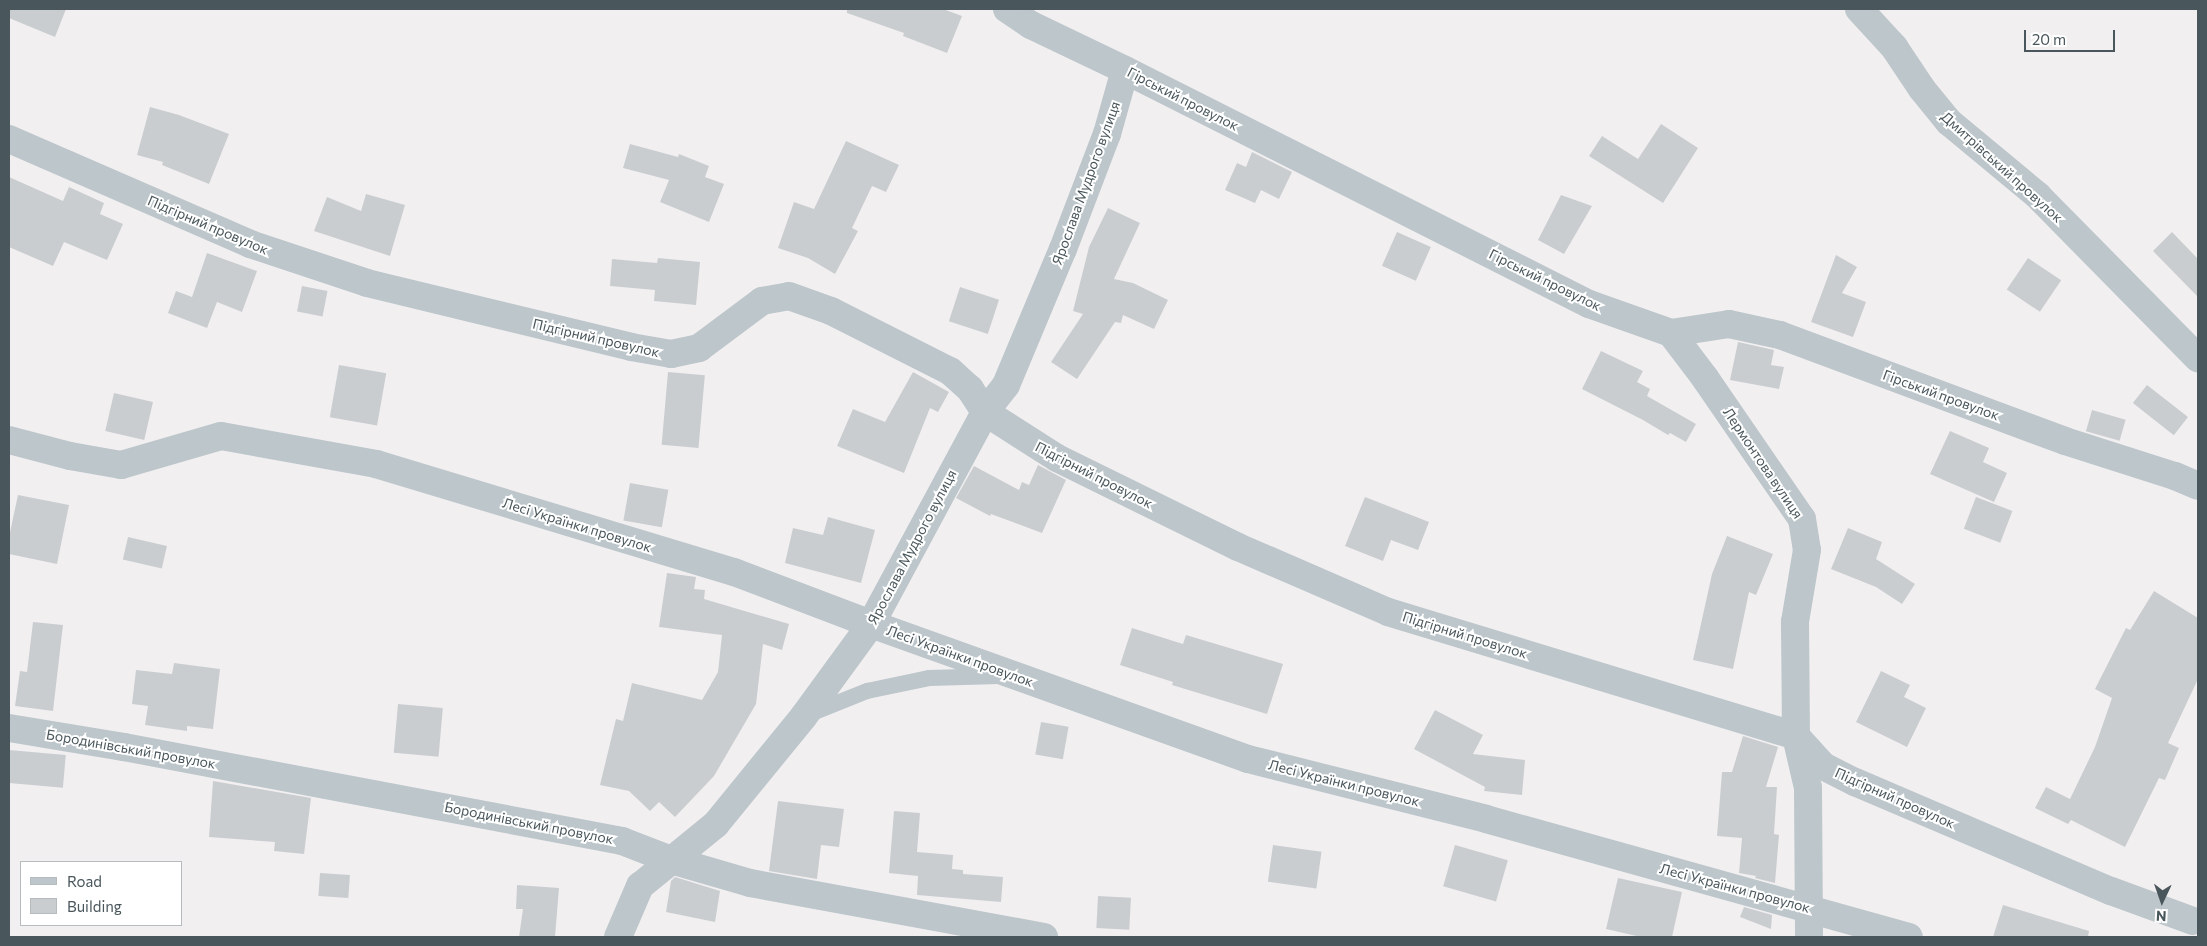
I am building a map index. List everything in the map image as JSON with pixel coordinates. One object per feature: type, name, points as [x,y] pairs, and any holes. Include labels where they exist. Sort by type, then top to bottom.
[{"type":"street","name":"Гірський провулок","points":[[1007,9],[1031,25],[1125,70],[1589,304],[1672,333],[1729,324],[1780,335],[2065,441],[2175,476],[2198,486]]},
{"type":"street","name":"Дмитрівський провулок","points":[[1859,9],[1894,47],[1922,90],[1949,122],[2038,196],[2198,358]]},
{"type":"street","name":"Ярослава Мудрого вулиця","points":[[618,937],[640,886],[716,824],[804,716],[871,624],[985,412],[1006,384],[1063,249],[1107,134],[1125,70]]},
{"type":"street","name":"Підгірний провулок","points":[[9,140],[250,244],[367,283],[630,347],[671,354],[699,348],[762,300],[789,296],[830,311],[950,370],[970,389],[985,412],[1057,458],[1238,547],[1388,612],[1796,736],[1822,766],[1854,782],[2190,925]]},
{"type":"street","name":"Лермонтова вулиця","points":[[1672,333],[1706,378],[1802,519],[1807,550],[1795,622],[1796,736],[1808,788],[1809,937]]},
{"type":"street","name":"Лесі Українки провулок","points":[[9,440],[70,456],[121,464],[222,436],[376,464],[734,572],[1013,676],[1248,759],[1486,819],[1909,937]]},
{"type":"street","name":"Бородинівський провулок","points":[[9,728],[124,747],[622,841],[671,860],[750,882],[1044,937]]},
{"type":"lane","points":[[804,716],[868,691],[929,678],[1013,676]]},
{"type":"building","points":[[9,9],[66,9],[55,37],[9,18]]},
{"type":"building","points":[[847,9],[943,9],[962,16],[947,53],[903,36],[904,33],[847,13]]},
{"type":"building","points":[[150,107],[179,115],[229,134],[209,184],[162,165],[163,162],[137,155]]},
{"type":"building","points":[[1661,124],[1698,148],[1663,203],[1589,156],[1602,136],[1638,159]]},
{"type":"building","points":[[846,141],[899,165],[886,192],[872,186],[852,228],[858,231],[835,274],[808,258],[778,248],[794,202],[814,209]]},
{"type":"building","points":[[630,144],[678,157],[679,154],[709,166],[705,177],[724,184],[709,222],[660,202],[669,180],[623,168]]},
{"type":"building","points":[[1252,152],[1292,172],[1279,199],[1261,190],[1255,203],[1225,190],[1237,163],[1246,167]]},
{"type":"building","points":[[9,177],[63,201],[69,187],[104,203],[100,214],[123,224],[107,260],[64,242],[53,266],[9,247]]},
{"type":"building","points":[[366,194],[405,205],[390,256],[314,231],[327,197],[361,211]]},
{"type":"building","points":[[1561,195],[1592,206],[1564,254],[1538,240]]},
{"type":"building","points":[[1108,208],[1140,223],[1114,279],[1133,283],[1168,300],[1154,329],[1123,315],[1121,323],[1115,322],[1077,379],[1051,362],[1083,314],[1073,311],[1089,247]]},
{"type":"building","points":[[1397,232],[1431,247],[1416,281],[1382,266]]},
{"type":"building","points":[[2172,232],[2198,259],[2198,297],[2153,251]]},
{"type":"building","points":[[207,253],[257,271],[242,312],[217,302],[207,328],[168,313],[176,291],[192,297]]},
{"type":"building","points":[[1836,255],[1857,267],[1842,293],[1866,302],[1853,337],[1811,322]]},
{"type":"building","points":[[658,258],[700,262],[696,305],[654,301],[655,290],[610,286],[612,259],[657,263]]},
{"type":"building","points":[[2028,258],[2061,280],[2040,312],[2007,290]]},
{"type":"building","points":[[302,286],[328,291],[323,316],[297,312]]},
{"type":"building","points":[[960,287],[999,300],[988,334],[949,321]]},
{"type":"building","points":[[1738,342],[1774,350],[1771,365],[1784,367],[1779,389],[1730,380]]},
{"type":"building","points":[[1601,351],[1643,371],[1637,382],[1650,389],[1647,396],[1696,424],[1686,442],[1670,433],[1668,435],[1582,389]]},
{"type":"building","points":[[339,365],[386,373],[377,426],[330,417]]},
{"type":"building","points":[[668,372],[705,375],[698,448],[662,445]]},
{"type":"building","points":[[913,372],[949,392],[938,412],[930,408],[904,473],[837,446],[853,409],[885,422]]},
{"type":"building","points":[[2147,385],[2188,417],[2174,435],[2133,403]]},
{"type":"building","points":[[114,393],[153,402],[144,440],[105,431]]},
{"type":"building","points":[[2092,410],[2126,420],[2120,441],[2086,431]]},
{"type":"building","points":[[1950,431],[1989,448],[1983,462],[2007,473],[1994,502],[1930,474]]},
{"type":"building","points":[[1038,465],[1066,480],[1042,533],[991,514],[990,516],[956,498],[974,466],[1019,490],[1022,482],[1029,485]]},
{"type":"building","points":[[630,483],[668,490],[662,527],[623,520]]},
{"type":"building","points":[[18,495],[69,505],[57,564],[9,554],[9,537]]},
{"type":"building","points":[[1365,497],[1429,522],[1418,550],[1391,540],[1383,561],[1345,546]]},
{"type":"building","points":[[1976,497],[2012,511],[2000,543],[1964,529]]},
{"type":"building","points":[[828,517],[875,530],[861,583],[785,563],[793,528],[823,535]]},
{"type":"building","points":[[1848,528],[1882,542],[1876,559],[1915,584],[1902,604],[1876,587],[1831,569]]},
{"type":"building","points":[[1727,536],[1773,554],[1756,595],[1749,592],[1733,669],[1693,660],[1712,574]]},
{"type":"building","points":[[128,537],[167,546],[162,568],[123,559]]},
{"type":"building","points":[[667,573],[696,577],[694,589],[705,590],[704,599],[789,624],[782,650],[763,644],[756,704],[714,776],[675,817],[659,802],[650,811],[629,791],[600,785],[616,719],[623,721],[632,683],[702,700],[718,672],[722,635],[659,627]]},
{"type":"building","points":[[2154,591],[2198,618],[2198,679],[2168,743],[2179,748],[2165,780],[2159,778],[2125,847],[2071,820],[2068,824],[2035,808],[2046,787],[2070,799],[2095,747],[2112,698],[2095,689],[2126,628],[2130,630]]},
{"type":"building","points":[[33,622],[63,625],[53,711],[15,706],[20,671],[27,672]]},
{"type":"building","points":[[1132,628],[1183,644],[1186,635],[1283,664],[1267,714],[1172,685],[1173,682],[1120,665]]},
{"type":"building","points":[[174,663],[220,669],[213,729],[187,726],[187,731],[145,725],[148,706],[132,704],[136,670],[172,674]]},
{"type":"building","points":[[1881,671],[1910,685],[1904,697],[1926,708],[1907,747],[1856,722]]},
{"type":"building","points":[[398,704],[443,708],[439,757],[394,753]]},
{"type":"building","points":[[1435,710],[1483,735],[1473,754],[1525,760],[1522,795],[1484,791],[1485,787],[1414,749]]},
{"type":"building","points":[[1041,722],[1069,727],[1063,759],[1035,754]]},
{"type":"building","points":[[1743,736],[1778,747],[1766,787],[1777,787],[1774,834],[1779,835],[1775,883],[1755,878],[1756,876],[1739,873],[1742,838],[1717,836],[1722,772],[1732,772]]},
{"type":"building","points":[[9,750],[66,755],[63,788],[9,783]]},
{"type":"building","points":[[213,781],[311,798],[304,854],[274,851],[275,842],[209,837]]},
{"type":"building","points":[[778,801],[844,809],[839,847],[821,845],[817,879],[769,871]]},
{"type":"building","points":[[894,811],[920,813],[917,852],[953,855],[952,869],[963,870],[963,874],[1003,877],[1001,902],[917,895],[918,876],[889,873]]},
{"type":"building","points":[[1273,845],[1322,852],[1316,888],[1268,882]]},
{"type":"building","points":[[1455,845],[1508,860],[1496,901],[1443,886]]},
{"type":"building","points":[[320,873],[350,875],[348,898],[318,896]]},
{"type":"building","points":[[675,877],[720,891],[715,922],[666,912],[671,881]]},
{"type":"building","points":[[1618,878],[1682,892],[1672,937],[1641,937],[1606,929]]},
{"type":"building","points":[[517,885],[559,888],[555,937],[519,937],[523,909],[516,909]]},
{"type":"building","points":[[1098,896],[1131,898],[1129,930],[1096,928]]},
{"type":"building","points":[[2003,905],[2089,931],[2088,937],[1993,937]]},
{"type":"building","points":[[1744,907],[1772,915],[1771,929],[1740,917]]}]
